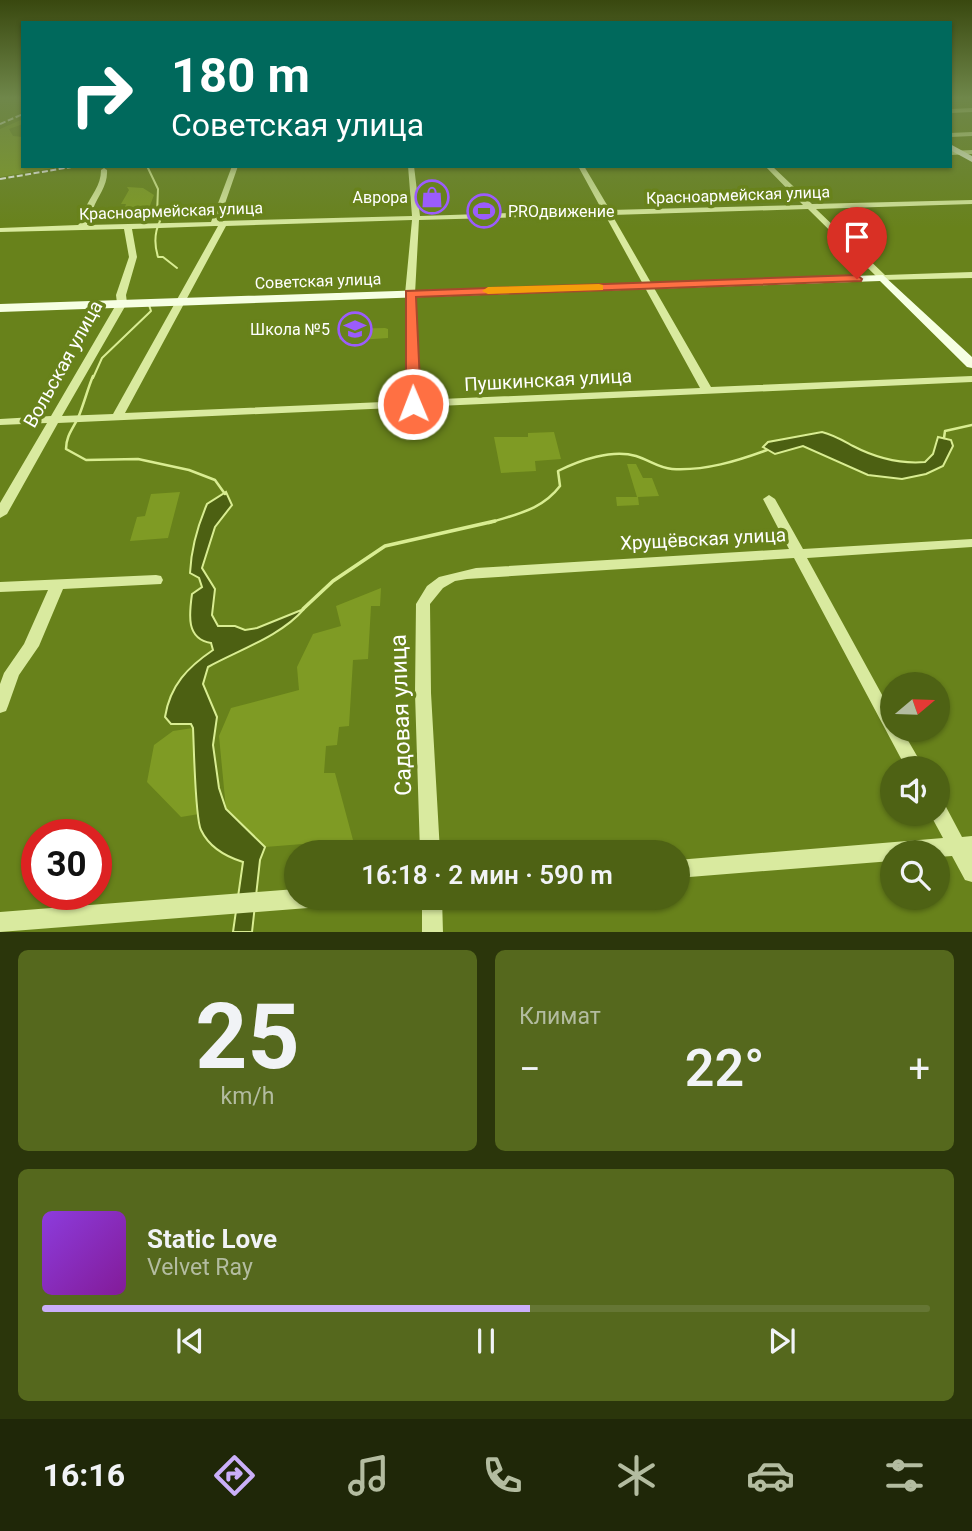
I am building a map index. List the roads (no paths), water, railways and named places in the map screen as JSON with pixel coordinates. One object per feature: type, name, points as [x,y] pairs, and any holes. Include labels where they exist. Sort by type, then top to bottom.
[{"type":"main road","points":[[952,147],[972,159]]},
{"type":"main road","points":[[883,278],[972,364]]},
{"type":"main road","name":"Советская улица","points":[[0,308],[883,278]]},
{"type":"street","points":[[952,152],[972,152]]},
{"type":"street","points":[[117,418],[181,301],[219,224],[234,168]]},
{"type":"street","points":[[411,168],[415,196],[410,294],[413,404]]},
{"type":"street","points":[[582,168],[707,390]]},
{"type":"street","points":[[770,168],[883,278]]},
{"type":"street","points":[[80,228],[87,221],[87,215],[102,189],[104,170]]},
{"type":"street","name":"Красноармейская улица","points":[[0,230],[972,202]]},
{"type":"street","name":"Вольская улица","points":[[0,514],[61,420],[122,303],[121,295],[133,257],[132,227]]},
{"type":"street","name":"Советская улица","points":[[883,278],[972,275]]},
{"type":"street","name":"Пушкинская улица","points":[[0,422],[972,379]]},
{"type":"street","points":[[769,499],[880,705]]},
{"type":"street","name":"Хрущёвская улица","points":[[438,583],[454,576],[475,573],[972,543]]},
{"type":"street","points":[[0,587],[156,580]]},
{"type":"street","name":"Садовая улица","points":[[429,840],[423,693],[423,604],[428,591],[438,583]]},
{"type":"street","points":[[0,706],[12,673],[31,646],[57,586]]},
{"type":"street","points":[[950,826],[965,846],[972,873]]},
{"type":"street","points":[[690,868],[965,846]]},
{"type":"street","points":[[0,922],[284,900]]},
{"type":"street","points":[[432,910],[433,932]]},
{"type":"waterway","points":[[148,168],[158,189],[157,214],[160,221],[155,239],[158,257],[163,257],[177,268]]},
{"type":"waterway","points":[[93,378],[102,358],[151,311],[149,305]]},
{"type":"waterway","points":[[93,376],[67,439],[66,449],[86,460],[138,459],[189,470],[215,480],[225,494]]},
{"type":"waterway","points":[[944,438],[945,431],[972,425]]},
{"type":"waterway","points":[[489,523],[537,506],[560,486],[558,471],[596,457],[627,454],[658,466],[684,469],[721,464],[767,450]]},
{"type":"waterway","points":[[303,609],[333,581],[385,546],[495,521]]},
{"type":"railway","points":[[0,179],[65,168]]},
{"type":"place","name":"Аврора","points":[[432,197]]},
{"type":"place","name":"PROдвижение","points":[[484,211]]},
{"type":"place","name":"Школа №5","points":[[355,329]]}]
